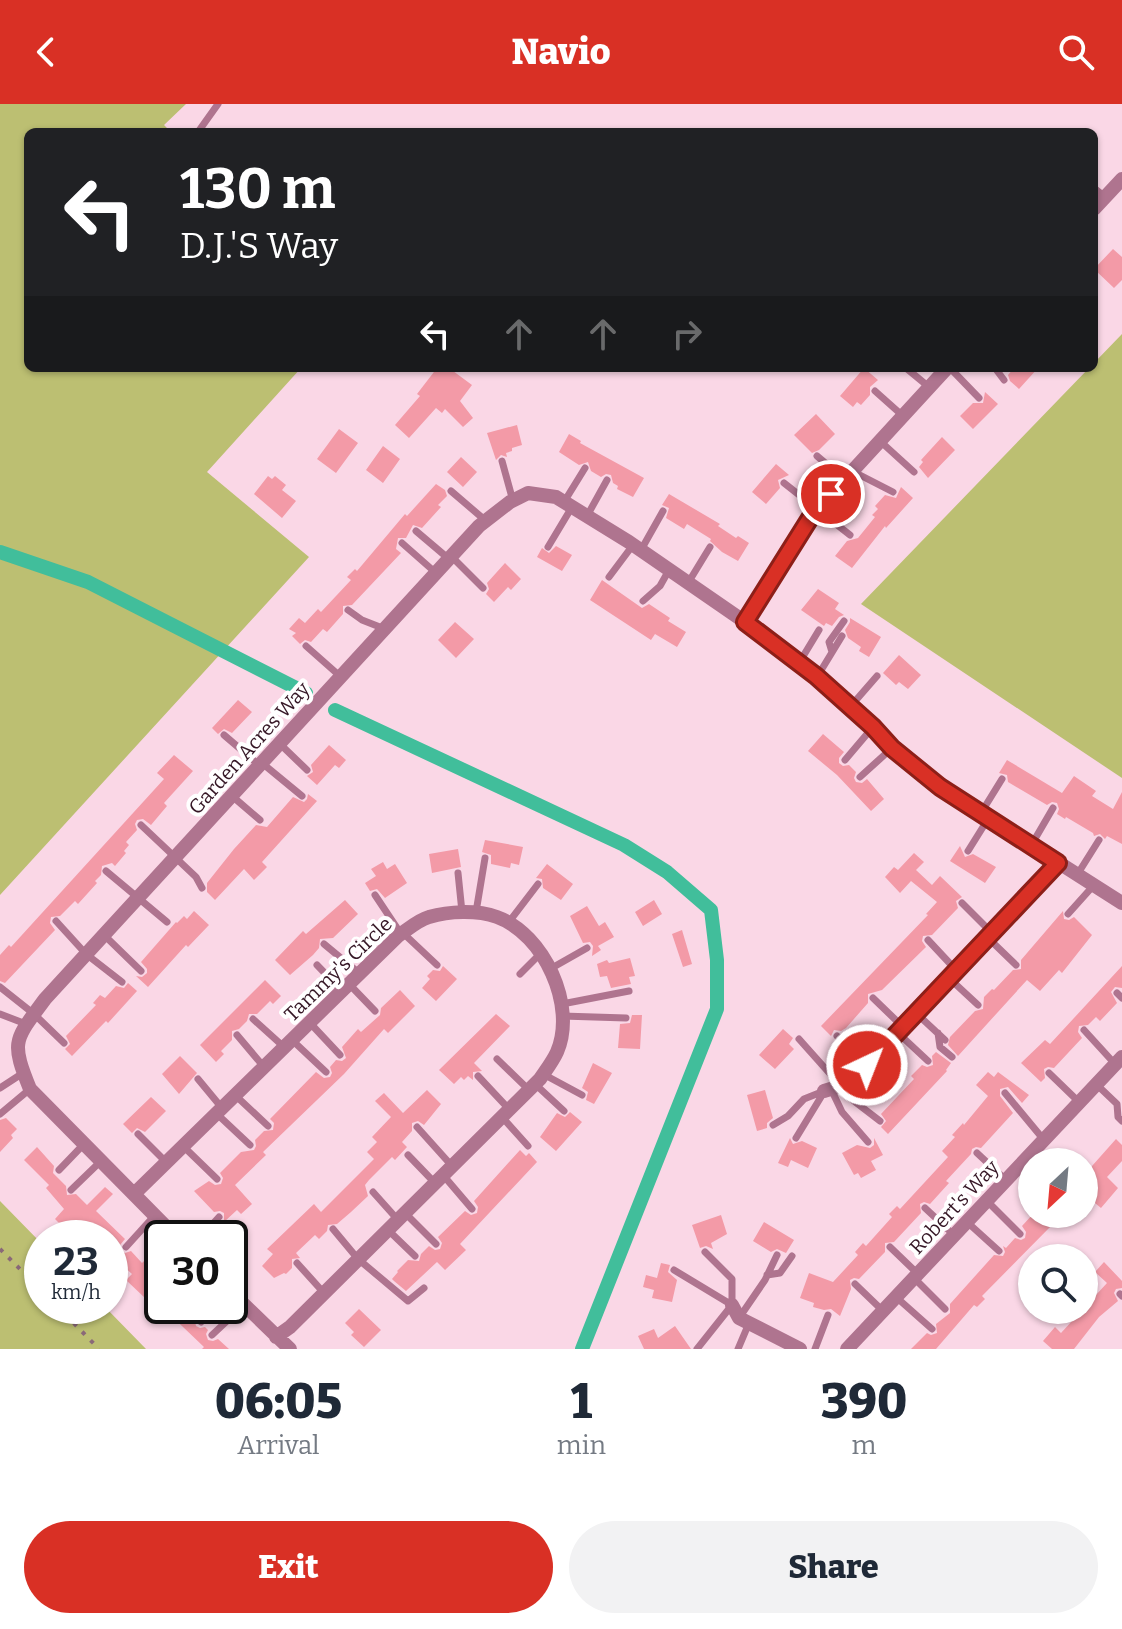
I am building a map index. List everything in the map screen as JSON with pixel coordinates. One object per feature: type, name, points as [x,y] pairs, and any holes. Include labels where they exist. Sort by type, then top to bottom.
[{"type":"street","points":[[1100,192],[1122,179]]},
{"type":"street","points":[[745,622],[817,509],[944,372]]},
{"type":"street","name":"Garden Acres Way","points":[[160,1220],[30,1089],[17,1058],[19,1033],[86,954],[450,558],[486,521],[528,493],[556,497],[745,622],[817,677],[892,748],[940,787],[1122,903]]},
{"type":"street","points":[[833,1088],[847,1084],[867,1065],[1058,863]]},
{"type":"street","name":"Tammy's Circle","points":[[134,1194],[402,933],[426,917],[468,913],[497,917],[529,937],[550,969],[562,1010],[558,1050],[536,1083],[276,1337]]},
{"type":"street","name":"Robert's Way","points":[[1039,1148],[1118,1060]]},
{"type":"street","name":"Robert's Way","points":[[847,1349],[1006,1180],[1018,1173]]},
{"type":"street","points":[[248,1309],[290,1349]]},
{"type":"street","points":[[740,1315],[800,1349]]},
{"type":"lane","points":[[201,128],[218,104]]},
{"type":"lane","points":[[911,372],[929,387]]},
{"type":"lane","points":[[952,372],[979,398]]},
{"type":"lane","points":[[998,372],[1004,380]]},
{"type":"lane","points":[[875,391],[903,416]]},
{"type":"lane","points":[[880,441],[914,472]]},
{"type":"lane","points":[[817,456],[848,475],[893,492]]},
{"type":"lane","points":[[502,461],[513,501]]},
{"type":"lane","points":[[548,547],[585,468]]},
{"type":"lane","points":[[587,516],[607,480]]},
{"type":"lane","points":[[784,483],[850,535]]},
{"type":"lane","points":[[451,491],[486,521]]},
{"type":"lane","points":[[609,577],[637,548],[663,511]]},
{"type":"lane","points":[[416,531],[483,588]]},
{"type":"lane","points":[[402,543],[436,573]]},
{"type":"lane","points":[[688,583],[710,547]]},
{"type":"lane","points":[[643,601],[660,586],[669,570]]},
{"type":"lane","points":[[348,610],[362,620],[385,629]]},
{"type":"lane","points":[[832,652],[829,642],[844,621]]},
{"type":"lane","points":[[799,663],[819,630]]},
{"type":"lane","points":[[817,677],[842,636]]},
{"type":"lane","points":[[306,646],[341,677]]},
{"type":"lane","points":[[850,707],[877,676]]},
{"type":"lane","points":[[845,760],[873,727]]},
{"type":"lane","points":[[224,735],[302,796]]},
{"type":"lane","points":[[280,743],[307,770]]},
{"type":"lane","points":[[860,777],[892,748]]},
{"type":"lane","points":[[968,851],[1002,779]]},
{"type":"lane","points":[[232,796],[260,820]]},
{"type":"lane","points":[[1031,845],[1053,808]]},
{"type":"lane","points":[[141,825],[196,877],[202,888]]},
{"type":"lane","points":[[1077,875],[1099,840]]},
{"type":"lane","points":[[468,913],[485,858]]},
{"type":"lane","points":[[106,871],[167,922]]},
{"type":"lane","points":[[458,873],[468,913]]},
{"type":"lane","points":[[508,924],[538,884]]},
{"type":"lane","points":[[1068,914],[1094,885]]},
{"type":"lane","points":[[375,895],[402,933],[437,965]]},
{"type":"lane","points":[[962,903],[1016,965]]},
{"type":"lane","points":[[56,921],[86,954],[122,982]]},
{"type":"lane","points":[[104,935],[141,971]]},
{"type":"lane","points":[[928,940],[978,1005]]},
{"type":"lane","points":[[324,944],[350,983],[375,1011]]},
{"type":"lane","points":[[550,969],[587,948]]},
{"type":"lane","points":[[520,974],[540,954]]},
{"type":"lane","points":[[317,965],[350,983]]},
{"type":"lane","points":[[0,987],[30,1019],[64,1043]]},
{"type":"lane","points":[[562,1010],[629,991]]},
{"type":"lane","points":[[873,998],[928,1061]]},
{"type":"lane","points":[[562,1010],[626,1018]]},
{"type":"lane","points":[[916,1013],[945,1040]]},
{"type":"lane","points":[[0,1014],[30,1019]]},
{"type":"lane","points":[[253,1019],[326,1072]]},
{"type":"lane","points":[[310,1023],[340,1055]]},
{"type":"lane","points":[[1084,1030],[1118,1060]]},
{"type":"lane","points":[[937,1033],[940,1047],[952,1057]]},
{"type":"lane","points":[[237,1035],[265,1067]]},
{"type":"lane","points":[[837,1036],[867,1065]]},
{"type":"lane","points":[[799,1039],[833,1088],[842,1112],[868,1142]]},
{"type":"lane","points":[[497,1059],[536,1083],[564,1111]]},
{"type":"lane","points":[[0,1088],[23,1073]]},
{"type":"lane","points":[[1049,1073],[1079,1102]]},
{"type":"lane","points":[[478,1076],[528,1146]]},
{"type":"lane","points":[[198,1079],[220,1112],[250,1145]]},
{"type":"lane","points":[[536,1083],[582,1095]]},
{"type":"lane","points":[[1096,1084],[1117,1104],[1118,1117],[1122,1121]]},
{"type":"lane","points":[[796,1138],[833,1088]]},
{"type":"lane","points":[[773,1125],[788,1116],[804,1099],[833,1088],[852,1097],[880,1121]]},
{"type":"lane","points":[[0,1114],[30,1089]]},
{"type":"lane","points":[[1005,1093],[1044,1140]]},
{"type":"lane","points":[[236,1096],[268,1126]]},
{"type":"lane","points":[[417,1127],[443,1175],[472,1209]]},
{"type":"lane","points":[[138,1134],[168,1163]]},
{"type":"lane","points":[[59,1170],[84,1144]]},
{"type":"lane","points":[[184,1147],[217,1179]]},
{"type":"lane","points":[[977,1153],[1006,1180]]},
{"type":"lane","points":[[408,1155],[443,1175]]},
{"type":"lane","points":[[71,1190],[101,1161]]},
{"type":"lane","points":[[373,1192],[397,1221],[415,1256]]},
{"type":"lane","points":[[987,1201],[1020,1234]]},
{"type":"lane","points":[[925,1208],[954,1235]]},
{"type":"lane","points":[[128,1245],[155,1215]]},
{"type":"lane","points":[[397,1221],[436,1244]]},
{"type":"lane","points":[[967,1222],[999,1251]]},
{"type":"lane","points":[[333,1229],[358,1259],[408,1301],[424,1288]]},
{"type":"lane","points":[[890,1247],[945,1309]]},
{"type":"lane","points":[[705,1252],[732,1279],[740,1315],[738,1349]]},
{"type":"lane","points":[[697,1349],[740,1315],[777,1255]]},
{"type":"lane","points":[[767,1275],[780,1273],[792,1256]]},
{"type":"lane","points":[[297,1263],[324,1293]]},
{"type":"lane","points":[[674,1270],[740,1315]]},
{"type":"lane","points":[[855,1284],[883,1311]]},
{"type":"lane","points":[[896,1297],[932,1329]]},
{"type":"lane","points":[[815,1349],[828,1315]]},
{"type":"lane","points":[[212,1335],[224,1324]]},
{"type":"green space","points":[[0,104],[186,104],[164,125],[167,128],[24,128],[24,372],[297,372],[207,472],[309,557],[0,895]]},
{"type":"green space","points":[[1122,334],[1122,778],[861,604],[1085,372],[1098,372],[1098,359]]},
{"type":"green space","points":[[0,1201],[24,1226],[24,1324],[122,1324],[146,1349],[0,1349]]},
{"type":"building","points":[[1113,249],[1122,257],[1122,280],[1114,288],[1098,273],[1098,265]]},
{"type":"building","points":[[434,372],[454,372],[472,385],[460,401],[473,418],[463,427],[445,409],[442,413],[436,408],[409,438],[395,425],[420,396],[417,394]]},
{"type":"building","points":[[861,372],[869,372],[878,380],[870,387],[870,395],[861,405],[857,402],[853,407],[840,396]]},
{"type":"building","points":[[1011,372],[1034,372],[1019,389],[1008,375]]},
{"type":"building","points":[[985,392],[998,404],[973,429],[960,416],[973,403],[983,403]]},
{"type":"building","points":[[816,414],[835,434],[812,453],[794,435]]},
{"type":"building","points":[[517,425],[522,445],[512,448],[506,453],[507,457],[501,455],[496,460],[487,433]]},
{"type":"building","points":[[339,429],[358,443],[336,473],[317,459]]},
{"type":"building","points":[[569,434],[644,478],[633,497],[617,489],[611,475],[601,477],[591,471],[588,462],[579,465],[559,452]]},
{"type":"building","points":[[942,437],[955,450],[928,478],[919,467],[923,462],[921,460]]},
{"type":"building","points":[[383,446],[400,459],[383,483],[366,470]]},
{"type":"building","points":[[461,457],[477,472],[463,487],[447,472]]},
{"type":"building","points":[[776,464],[789,475],[778,480],[780,488],[766,504],[752,492]]},
{"type":"building","points":[[268,476],[272,479],[275,476],[286,485],[282,490],[296,501],[282,518],[254,494]]},
{"type":"building","points":[[436,484],[445,490],[447,496],[438,505],[441,507],[422,528],[413,525],[406,538],[398,538],[396,549],[401,553],[352,605],[343,606],[343,614],[327,632],[323,629],[311,642],[305,640],[300,644],[292,636],[296,633],[289,629],[299,618],[305,623],[318,609],[321,612],[351,580],[347,577],[355,569],[357,571],[405,514],[407,516]]},
{"type":"building","points":[[901,487],[913,498],[885,526],[852,568],[835,556],[847,541],[858,538],[875,517],[872,515],[878,509],[875,506],[885,495],[896,498]]},
{"type":"building","points":[[669,494],[720,524],[718,526],[736,538],[738,536],[749,543],[738,561],[687,524],[684,529],[666,518],[669,508],[662,505]]},
{"type":"building","points":[[556,546],[572,555],[562,571],[537,557],[542,548],[549,553]]},
{"type":"building","points":[[505,563],[521,579],[494,602],[486,594],[489,589],[487,583]]},
{"type":"building","points":[[602,580],[642,608],[649,604],[686,632],[677,647],[655,634],[651,640],[590,600]]},
{"type":"building","points":[[818,589],[839,603],[835,609],[844,615],[832,626],[826,623],[824,626],[801,610]]},
{"type":"building","points":[[850,618],[881,637],[869,657],[848,638],[845,630]]},
{"type":"building","points":[[455,622],[474,639],[456,658],[438,640]]},
{"type":"building","points":[[899,655],[921,675],[908,689],[899,682],[896,685],[883,673]]},
{"type":"building","points":[[238,700],[252,712],[232,733],[224,729],[218,734],[212,728]]},
{"type":"building","points":[[823,734],[844,752],[839,763],[849,765],[856,772],[856,782],[862,783],[867,779],[884,799],[871,811],[837,775],[808,751]]},
{"type":"building","points":[[329,745],[346,760],[339,768],[335,765],[317,785],[307,776],[313,772],[311,765]]},
{"type":"building","points":[[174,755],[193,771],[164,803],[167,806],[151,825],[143,819],[137,820],[137,830],[126,842],[129,845],[124,851],[126,853],[115,866],[112,863],[102,866],[101,875],[95,881],[97,883],[78,904],[75,901],[60,916],[51,917],[50,923],[55,930],[5,983],[0,981],[0,955],[9,945],[11,947],[164,779],[157,773]]},
{"type":"building","points":[[1007,760],[1062,793],[1074,776],[1096,791],[1092,796],[1113,809],[1122,792],[1122,844],[1107,836],[1105,839],[1100,834],[1094,836],[1057,814],[1057,803],[1047,805],[1008,782],[1007,775],[999,773]]},
{"type":"building","points":[[308,794],[317,801],[262,862],[267,867],[254,880],[244,869],[215,900],[207,892],[207,883],[234,849],[256,825],[267,827],[293,797],[304,802]]},
{"type":"building","points":[[485,840],[523,847],[519,865],[511,863],[510,868],[491,864],[491,855],[482,852]]},
{"type":"building","points":[[960,846],[965,857],[973,854],[996,867],[985,883],[950,861]]},
{"type":"building","points":[[458,849],[461,867],[432,873],[429,854]]},
{"type":"building","points":[[914,853],[924,862],[916,870],[932,885],[940,876],[962,897],[956,901],[958,908],[932,935],[923,936],[926,947],[882,990],[868,994],[868,1003],[846,1028],[834,1030],[831,1036],[821,1026],[937,902],[911,881],[900,893],[885,877],[894,867],[898,870]]},
{"type":"building","points":[[383,862],[387,869],[395,864],[407,883],[385,898],[377,889],[370,891],[365,883],[376,876],[371,869]]},
{"type":"building","points":[[547,864],[573,884],[561,900],[543,888],[542,879],[536,878]]},
{"type":"building","points":[[345,900],[358,914],[333,938],[320,939],[319,948],[290,975],[275,960],[303,931],[306,934]]},
{"type":"building","points":[[654,900],[662,914],[643,926],[635,912]]},
{"type":"building","points":[[587,906],[599,926],[605,922],[614,937],[598,946],[601,950],[592,956],[593,946],[590,942],[583,943],[570,916]]},
{"type":"building","points":[[194,911],[209,925],[148,987],[136,976],[142,977],[147,973],[141,962],[176,922],[184,916],[187,919]]},
{"type":"building","points":[[1063,911],[1064,919],[1074,917],[1092,935],[1062,973],[1059,970],[1040,991],[1027,980],[958,1056],[948,1045],[950,1037],[975,1011],[983,1009],[984,997],[992,989],[1013,970],[1021,969],[1021,960]]},
{"type":"building","points":[[682,930],[692,964],[683,967],[672,934]]},
{"type":"building","points":[[630,958],[635,976],[629,977],[631,984],[611,988],[607,976],[600,977],[597,964]]},
{"type":"building","points":[[443,966],[457,979],[436,1001],[422,988],[430,979],[427,976],[433,970],[440,971]]},
{"type":"building","points":[[1122,966],[1122,988],[1115,987],[1111,992],[1117,1003],[1100,1021],[1096,1017],[1088,1025],[1079,1026],[1078,1032],[1082,1038],[1054,1068],[1044,1069],[1045,1078],[1041,1082],[1021,1063],[1045,1040],[1050,1044]]},
{"type":"building","points":[[265,980],[281,996],[273,1004],[270,1001],[257,1014],[249,1014],[239,1029],[232,1031],[232,1040],[221,1051],[224,1054],[216,1062],[200,1045]]},
{"type":"building","points":[[128,983],[137,991],[72,1056],[65,1049],[70,1044],[66,1036],[96,1005],[93,1003],[100,995],[105,998],[116,986],[124,988]]},
{"type":"building","points":[[400,990],[415,1006],[388,1033],[384,1029],[344,1074],[263,1152],[266,1155],[235,1185],[252,1204],[241,1214],[237,1210],[224,1220],[224,1213],[214,1212],[194,1191],[209,1181],[215,1185],[221,1184],[223,1178],[220,1173],[241,1152],[254,1150],[255,1140],[264,1131],[273,1130],[274,1123],[270,1119],[316,1072],[324,1078],[330,1077],[330,1067],[336,1060],[346,1058],[342,1047],[358,1029],[361,1032],[380,1015],[381,1008]]},
{"type":"building","points":[[496,1014],[510,1026],[474,1063],[482,1071],[473,1072],[473,1080],[468,1076],[464,1080],[461,1077],[454,1084],[439,1070]]},
{"type":"building","points":[[632,1015],[642,1015],[640,1049],[618,1048],[620,1024],[630,1023]]},
{"type":"building","points":[[783,1029],[793,1038],[789,1044],[794,1049],[775,1069],[759,1055]]},
{"type":"building","points":[[936,1052],[951,1063],[947,1071],[888,1134],[881,1127],[886,1121],[881,1114],[914,1079],[911,1076],[922,1065],[933,1065],[932,1056]]},
{"type":"building","points":[[180,1056],[197,1073],[179,1094],[162,1074]]},
{"type":"building","points":[[593,1063],[612,1073],[594,1104],[586,1100],[588,1092],[582,1088]]},
{"type":"building","points":[[988,1072],[994,1077],[998,1072],[1029,1095],[1022,1103],[1008,1087],[1000,1089],[1000,1096],[1013,1113],[981,1148],[972,1149],[930,1204],[920,1204],[921,1213],[894,1242],[885,1243],[885,1252],[859,1279],[850,1280],[851,1289],[840,1316],[831,1309],[813,1307],[814,1303],[800,1298],[809,1273],[833,1282],[858,1255],[855,1252],[863,1243],[866,1246],[892,1217],[889,1214],[897,1206],[900,1209],[948,1157],[942,1151],[955,1137],[952,1135],[988,1096],[976,1085]]},
{"type":"building","points":[[427,1090],[441,1104],[424,1125],[418,1121],[412,1123],[412,1131],[402,1142],[407,1147],[395,1160],[392,1157],[365,1185],[368,1196],[337,1224],[328,1225],[327,1231],[319,1239],[315,1235],[296,1253],[300,1258],[292,1259],[292,1268],[274,1278],[262,1266],[273,1254],[267,1249],[314,1204],[321,1212],[374,1159],[367,1152],[377,1142],[372,1137],[391,1117],[375,1101],[384,1093],[403,1113]]},
{"type":"building","points":[[765,1090],[773,1118],[767,1123],[767,1128],[757,1131],[747,1095]]},
{"type":"building","points":[[151,1097],[166,1111],[145,1132],[137,1128],[132,1133],[123,1124]]},
{"type":"building","points":[[570,1112],[582,1122],[556,1151],[540,1137],[557,1113],[565,1117]]},
{"type":"building","points":[[6,1118],[17,1129],[0,1152],[0,1120]]},
{"type":"building","points":[[790,1138],[793,1144],[802,1141],[817,1148],[808,1168],[791,1160],[788,1167],[778,1163]]},
{"type":"building","points":[[874,1138],[883,1155],[871,1161],[876,1170],[861,1178],[858,1173],[854,1175],[842,1153],[857,1145],[870,1148],[874,1145]]},
{"type":"building","points":[[1116,1139],[1122,1145],[1122,1161],[1107,1177],[1118,1188],[1101,1208],[1098,1206],[1098,1159]]},
{"type":"building","points":[[37,1147],[54,1166],[53,1173],[66,1186],[67,1195],[76,1194],[87,1205],[105,1187],[113,1194],[96,1211],[105,1220],[56,1220],[64,1209],[46,1188],[49,1185],[24,1160]]},
{"type":"building","points":[[520,1150],[526,1156],[529,1153],[537,1162],[460,1244],[466,1250],[445,1270],[437,1262],[406,1291],[394,1281],[392,1279],[397,1271],[408,1260],[419,1261],[429,1246],[440,1249],[442,1243],[438,1237],[465,1211],[471,1215],[477,1213],[478,1207],[474,1201]]},
{"type":"building","points":[[721,1215],[727,1234],[711,1243],[713,1249],[706,1246],[700,1248],[692,1225]]},
{"type":"building","points":[[764,1222],[794,1240],[786,1253],[777,1249],[771,1252],[753,1241]]},
{"type":"building","points":[[1023,1228],[1049,1228],[1033,1244],[1018,1244],[1018,1259],[936,1349],[911,1349],[927,1333],[937,1333],[936,1324],[950,1313],[950,1304],[994,1255],[1003,1256],[1003,1246],[1006,1248],[1015,1238],[1025,1238]]},
{"type":"building","points":[[131,1251],[142,1263],[144,1261],[144,1297],[128,1282],[132,1274],[128,1270],[128,1252]]},
{"type":"building","points":[[1104,1262],[1122,1281],[1122,1288],[1114,1293],[1118,1301],[1098,1318],[1098,1293],[1107,1283],[1098,1275],[1098,1269]]},
{"type":"building","points":[[661,1263],[670,1265],[668,1272],[677,1280],[672,1302],[652,1298],[654,1290],[643,1287],[646,1275],[657,1278]]},
{"type":"building","points":[[359,1309],[381,1330],[364,1347],[351,1335],[354,1332],[345,1323]]},
{"type":"building","points":[[180,1324],[205,1327],[208,1340],[218,1339],[229,1349],[202,1349],[204,1347]]},
{"type":"building","points":[[1069,1324],[1094,1324],[1074,1349],[1052,1349],[1043,1341],[1055,1327],[1061,1333]]},
{"type":"building","points":[[675,1326],[691,1349],[644,1349],[638,1336],[654,1329],[658,1338]]},
{"type":"waterway","points":[[0,552],[88,582],[306,693]]},
{"type":"waterway","points":[[335,710],[624,845],[667,872],[711,910],[717,960],[717,1009],[582,1349]]},
{"type":"railway","points":[[0,1249],[24,1273]]},
{"type":"railway","points":[[75,1324],[99,1349]]},
{"type":"route","points":[[831,494],[812,515],[745,622],[816,676],[892,748],[940,787],[1058,863],[867,1065]]}]
